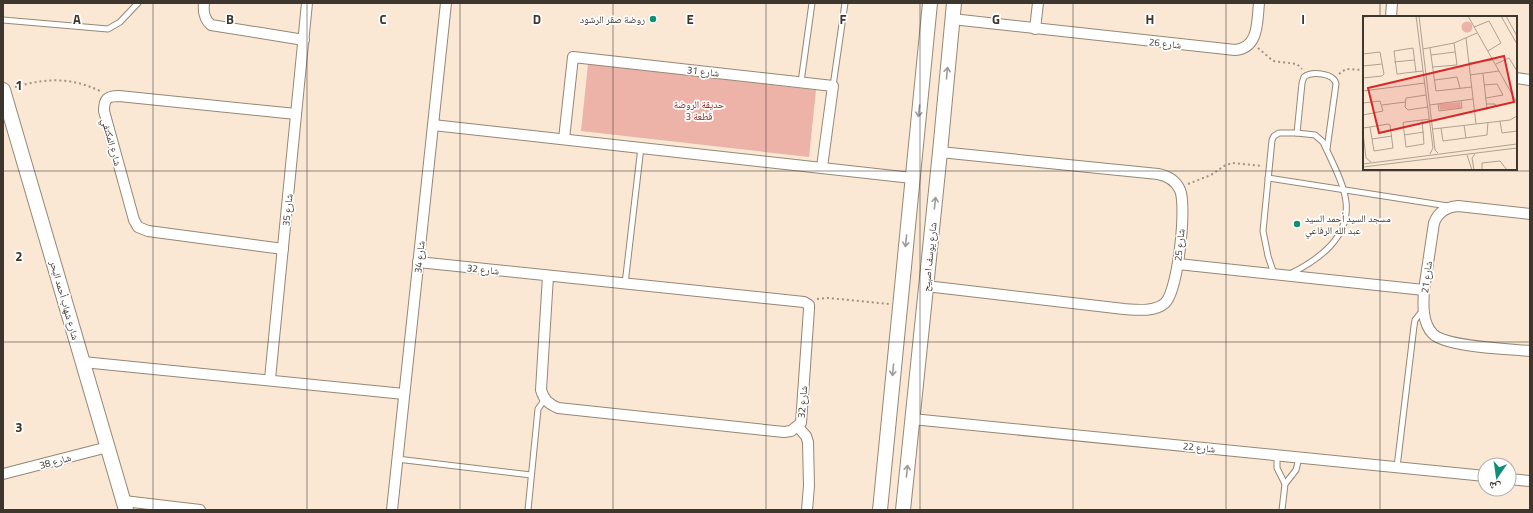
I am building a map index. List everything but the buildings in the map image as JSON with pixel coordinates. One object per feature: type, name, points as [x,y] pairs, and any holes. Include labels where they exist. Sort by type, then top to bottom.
[{"type":"street","points":[[204,3],[204,16],[211,25],[304,40]]},
{"type":"street","name":"شارع 35","points":[[270,380],[307,3]]},
{"type":"street","name":"شارع 34","points":[[392,510],[446,3]]},
{"type":"street","points":[[880,510],[930,3]]},
{"type":"street","name":"شارع يوسف اصبيح","points":[[903,510],[954,3]]},
{"type":"street","points":[[1035,29],[1038,3]]},
{"type":"street","points":[[1252,42],[1255,33],[1259,3]]},
{"type":"street","points":[[1391,16],[1392,3]]},
{"type":"street","name":"شارع 26","points":[[952,19],[1228,50],[1240,49],[1252,42]]},
{"type":"street","name":"شارع 31","points":[[564,139],[573,57],[833,86]]},
{"type":"street","points":[[1517,78],[1530,80]]},
{"type":"street","points":[[822,167],[833,86]]},
{"type":"street","name":"شارع شهاب أحمد البحر","points":[[3,90],[7,115],[83,362],[125,506]]},
{"type":"street","points":[[110,96],[296,114]]},
{"type":"street","name":"شارع المكتفي","points":[[110,96],[105,99],[104,111],[134,220],[138,227],[148,231],[283,249]]},
{"type":"street","points":[[433,125],[912,178]]},
{"type":"street","points":[[940,152],[1158,174],[1172,179],[1179,188]]},
{"type":"street","name":"شارع 25","points":[[926,286],[1124,309],[1143,310],[1160,306],[1167,301],[1172,289],[1178,264],[1183,205],[1179,188]]},
{"type":"street","points":[[1451,206],[1530,214]]},
{"type":"street","name":"شارع 21","points":[[1451,206],[1443,210],[1435,220],[1424,290],[1424,308],[1427,324],[1433,334],[1442,340],[1459,344],[1530,351]]},
{"type":"street","name":"شارع 32","points":[[418,262],[802,301],[807,304],[809,310],[802,419],[798,427],[791,432],[558,408],[548,403],[545,399]]},
{"type":"street","points":[[1178,264],[1424,290]]},
{"type":"street","points":[[545,399],[541,390],[548,276]]},
{"type":"street","points":[[899,311],[902,322],[912,326],[918,324],[922,320]]},
{"type":"street","points":[[895,349],[899,344],[905,342],[916,346],[919,351]]},
{"type":"street","points":[[83,362],[404,394]]},
{"type":"street","name":"شارع 22","points":[[912,419],[1477,475]]},
{"type":"street","points":[[798,427],[806,436],[808,442],[809,478],[807,510]]},
{"type":"street","name":"شارع 38","points":[[3,474],[108,447]]},
{"type":"street","points":[[1517,479],[1530,481]]},
{"type":"street","points":[[125,506],[200,510]]},
{"type":"lane","points":[[3,20],[108,29],[120,22],[138,3]]},
{"type":"lane","points":[[802,82],[812,3]]},
{"type":"lane","points":[[833,86],[845,3]]},
{"type":"lane","points":[[1298,133],[1302,80],[1306,75],[1311,73],[1329,76],[1334,79],[1336,84],[1327,150]]},
{"type":"lane","points":[[1274,274],[1268,256],[1263,231],[1272,140],[1274,136],[1279,133],[1312,134],[1321,140],[1327,150],[1343,189],[1346,201],[1346,211],[1343,225],[1336,239],[1316,260],[1287,275]]},
{"type":"lane","points":[[625,284],[641,147]]},
{"type":"lane","points":[[1268,178],[1451,206]]},
{"type":"lane","points":[[1397,467],[1414,326],[1424,308]]},
{"type":"lane","points":[[528,510],[538,409],[545,399]]},
{"type":"lane","points":[[1277,455],[1277,468],[1285,484]]},
{"type":"lane","points":[[1282,510],[1285,484],[1296,470],[1299,458]]},
{"type":"lane","points":[[397,459],[531,475]]},
{"type":"path","points":[[1252,42],[1273,61],[1299,65],[1306,75]]},
{"type":"path","points":[[1334,79],[1346,69],[1363,70]]},
{"type":"path","points":[[3,90],[38,81],[65,80],[85,84],[110,96]]},
{"type":"path","points":[[1179,188],[1211,175],[1224,166],[1232,164],[1269,167]]},
{"type":"path","points":[[807,304],[816,299],[828,298],[899,311]]},
{"type":"green space","name":"حديقة الروضة قطعة 3","points":[[588,64],[816,90],[809,157],[581,131]]},
{"type":"place","name":"روضة صقر الرشود","points":[[653,19]]},
{"type":"place","name":"مسجد السيد أحمد السيد عبد الله الرفاعي","points":[[1297,224]]}]
